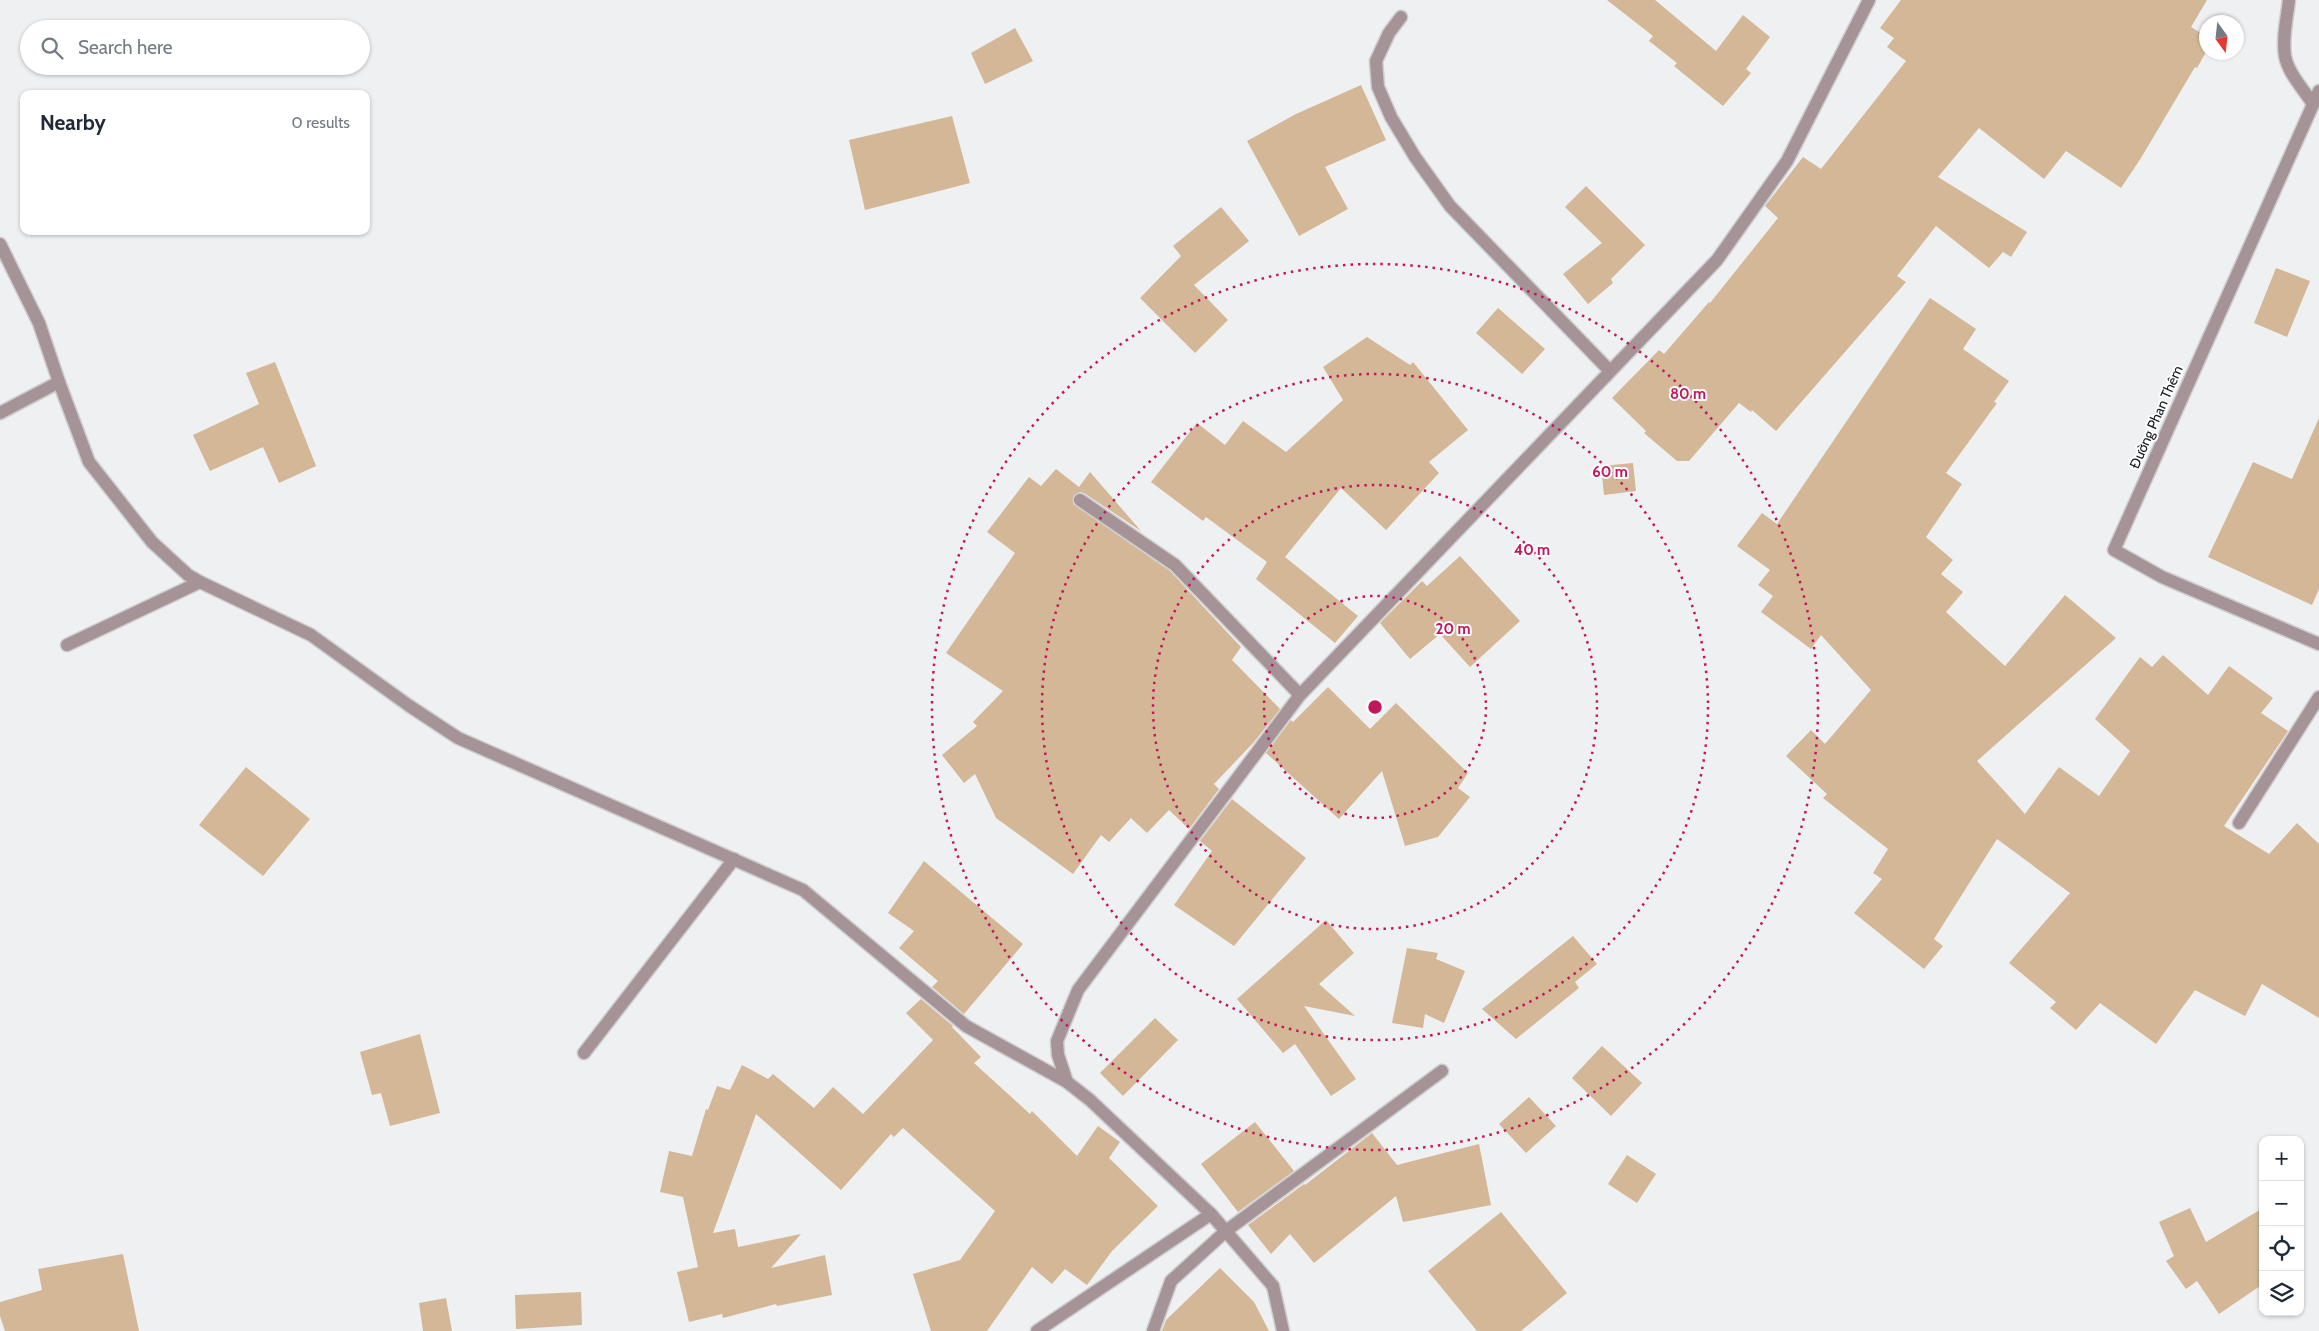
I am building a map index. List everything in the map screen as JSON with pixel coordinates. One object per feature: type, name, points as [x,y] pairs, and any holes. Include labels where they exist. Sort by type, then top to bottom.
[{"type":"street","points":[[1067,1082],[1058,1055],[1058,1040],[1078,990],[1300,696],[1716,260],[1787,161],[1869,0]]},
{"type":"street","points":[[2289,0],[2284,42],[2285,57],[2289,67],[2313,104]]},
{"type":"street","points":[[1401,17],[1389,33],[1376,60],[1378,87],[1391,117],[1415,158],[1450,206],[1610,370]]},
{"type":"street","name":"Đường Phan Thêm","points":[[2319,91],[2114,550],[2162,577],[2319,644]]},
{"type":"street","points":[[0,244],[40,323],[59,382],[90,462],[152,542],[188,575],[311,635],[408,705],[458,738],[803,890],[966,1026],[1067,1082],[1090,1100],[1211,1214],[1273,1286],[1283,1331]]},
{"type":"street","points":[[0,412],[59,382]]},
{"type":"street","points":[[1080,500],[1174,565],[1300,696]]},
{"type":"street","points":[[67,645],[200,582]]},
{"type":"street","points":[[2239,823],[2319,697]]},
{"type":"street","points":[[584,1053],[734,859]]},
{"type":"street","points":[[1153,1331],[1170,1281],[1226,1231],[1442,1071]]},
{"type":"street","points":[[1037,1331],[1211,1214]]},
{"type":"building","points":[[1607,0],[1655,0],[1716,51],[1743,15],[1770,37],[1746,69],[1751,73],[1723,106],[1674,66],[1677,63],[1649,41],[1653,36]]},
{"type":"building","points":[[1901,0],[2207,0],[2191,27],[2199,32],[2199,60],[2202,60],[2197,68],[2195,67],[2121,188],[2066,151],[2044,179],[1979,128],[1938,177],[2027,232],[2011,257],[2003,252],[1989,268],[1936,226],[1897,276],[1906,282],[1776,431],[1752,410],[1751,412],[1739,403],[1689,461],[1677,461],[1644,433],[1646,431],[1612,398],[1659,350],[1664,354],[1710,303],[1778,218],[1765,206],[1803,157],[1821,169],[1906,61],[1887,47],[1894,38],[1880,28]]},
{"type":"building","points":[[1015,28],[1033,61],[985,84],[971,53]]},
{"type":"building","points":[[1361,85],[1386,140],[1325,167],[1348,209],[1299,236],[1247,141],[1296,114]]},
{"type":"building","points":[[952,116],[970,183],[865,210],[849,140]]},
{"type":"building","points":[[1586,186],[1645,245],[1611,279],[1613,283],[1588,304],[1563,274],[1602,243],[1565,207]]},
{"type":"building","points":[[1221,207],[1249,241],[1194,285],[1228,320],[1195,353],[1140,298],[1181,256],[1173,246]]},
{"type":"building","points":[[2276,268],[2310,281],[2287,337],[2254,323]]},
{"type":"building","points":[[1930,298],[1976,329],[1963,349],[2009,381],[1994,402],[1997,403],[1946,473],[1962,484],[1926,537],[1953,560],[1941,574],[1963,592],[1946,612],[2005,666],[2065,595],[2116,638],[1977,761],[2025,814],[2059,767],[2099,796],[2130,751],[2095,719],[2140,657],[2152,667],[2163,655],[2208,695],[2229,666],[2273,698],[2261,713],[2288,731],[2224,826],[2269,854],[2297,823],[2319,844],[2319,1018],[2262,984],[2245,1016],[2195,990],[2156,1044],[2100,1003],[2076,1030],[2050,1008],[2056,1002],[2009,963],[2070,893],[1997,839],[1934,939],[1943,946],[1924,969],[1854,913],[1882,879],[1873,873],[1888,849],[1823,798],[1827,794],[1786,756],[1811,730],[1825,744],[1871,690],[1821,635],[1811,649],[1761,612],[1773,596],[1758,585],[1770,570],[1737,546],[1762,513],[1777,524]]},
{"type":"building","points":[[1498,308],[1545,349],[1522,374],[1476,333]]},
{"type":"building","points":[[1367,337],[1410,365],[1413,362],[1468,430],[1429,462],[1439,473],[1386,530],[1341,488],[1285,557],[1358,616],[1335,643],[1256,579],[1267,562],[1206,517],[1203,521],[1151,482],[1197,423],[1225,445],[1243,421],[1286,452],[1343,400],[1323,367]]},
{"type":"building","points":[[275,362],[316,466],[279,483],[263,447],[210,471],[193,435],[259,404],[246,373]]},
{"type":"building","points":[[2319,418],[2319,589],[2312,605],[2208,557],[2253,462],[2292,479]]},
{"type":"building","points":[[1633,463],[1636,491],[1604,495],[1601,466]]},
{"type":"building","points":[[1056,469],[1079,487],[1090,472],[1141,531],[1084,493],[1080,492],[1074,495],[1073,504],[1170,571],[1241,647],[1232,660],[1280,709],[1254,742],[1214,784],[1219,789],[1189,829],[1169,810],[1147,833],[1131,818],[1109,842],[1101,835],[1073,874],[996,818],[975,774],[964,783],[942,755],[977,726],[973,722],[1003,691],[946,653],[1015,553],[987,532],[1029,477],[1041,486]]},
{"type":"building","points":[[1460,556],[1520,621],[1470,667],[1440,634],[1410,659],[1380,623],[1422,581],[1427,586]]},
{"type":"building","points":[[1328,687],[1370,729],[1396,703],[1468,773],[1458,788],[1470,797],[1438,837],[1405,846],[1382,771],[1339,819],[1266,753],[1291,720],[1293,722]]},
{"type":"building","points":[[246,767],[310,819],[263,876],[199,825]]},
{"type":"building","points":[[1232,799],[1306,858],[1234,946],[1174,905],[1212,851],[1200,841]]},
{"type":"building","points":[[924,861],[1023,944],[964,1014],[932,987],[938,981],[899,948],[914,931],[888,913]]},
{"type":"building","points":[[1326,920],[1354,953],[1319,984],[1355,1016],[1304,1006],[1356,1079],[1331,1096],[1295,1044],[1283,1053],[1237,999]]},
{"type":"building","points":[[1573,936],[1597,964],[1575,982],[1579,988],[1516,1039],[1482,1009]]},
{"type":"building","points":[[1407,948],[1438,953],[1436,959],[1465,971],[1444,1023],[1425,1014],[1423,1028],[1392,1023]]},
{"type":"building","points":[[921,999],[953,1026],[981,1057],[974,1063],[1030,1114],[1032,1111],[1077,1156],[1098,1126],[1120,1142],[1109,1158],[1158,1206],[1112,1251],[1087,1285],[1065,1269],[1052,1284],[1032,1267],[987,1331],[931,1331],[913,1274],[960,1260],[995,1211],[903,1128],[894,1137],[891,1134],[841,1190],[756,1114],[713,1233],[735,1229],[738,1247],[801,1234],[771,1268],[825,1255],[832,1295],[777,1306],[776,1304],[723,1318],[722,1314],[689,1322],[677,1272],[698,1267],[683,1197],[660,1192],[669,1151],[692,1156],[706,1109],[708,1110],[717,1086],[730,1090],[742,1065],[768,1079],[773,1074],[814,1108],[833,1087],[863,1114],[933,1040],[906,1013]]},
{"type":"building","points":[[1155,1018],[1178,1040],[1123,1096],[1100,1073]]},
{"type":"building","points":[[420,1034],[440,1113],[390,1126],[381,1093],[372,1095],[360,1052]]},
{"type":"building","points":[[1602,1046],[1642,1083],[1611,1116],[1572,1078]]},
{"type":"building","points":[[1529,1097],[1556,1126],[1526,1153],[1499,1124]]},
{"type":"building","points":[[1255,1122],[1294,1171],[1238,1212],[1201,1164]]},
{"type":"building","points":[[1372,1133],[1397,1165],[1479,1144],[1491,1205],[1403,1222],[1396,1196],[1314,1263],[1290,1234],[1271,1254],[1248,1225],[1305,1185]]},
{"type":"building","points":[[1627,1155],[1656,1174],[1637,1203],[1608,1184]]},
{"type":"building","points":[[2190,1208],[2206,1242],[2259,1210],[2259,1287],[2219,1314],[2197,1281],[2186,1289],[2166,1261],[2174,1256],[2159,1222]]},
{"type":"building","points":[[1501,1212],[1567,1293],[1521,1331],[1477,1331],[1428,1271]]},
{"type":"building","points":[[123,1254],[139,1331],[5,1331],[0,1316],[0,1302],[42,1290],[38,1269]]},
{"type":"building","points":[[1220,1268],[1254,1302],[1269,1331],[1162,1331],[1166,1320]]},
{"type":"building","points":[[581,1292],[582,1325],[516,1329],[515,1295]]},
{"type":"building","points":[[446,1298],[452,1331],[423,1331],[419,1303]]}]
